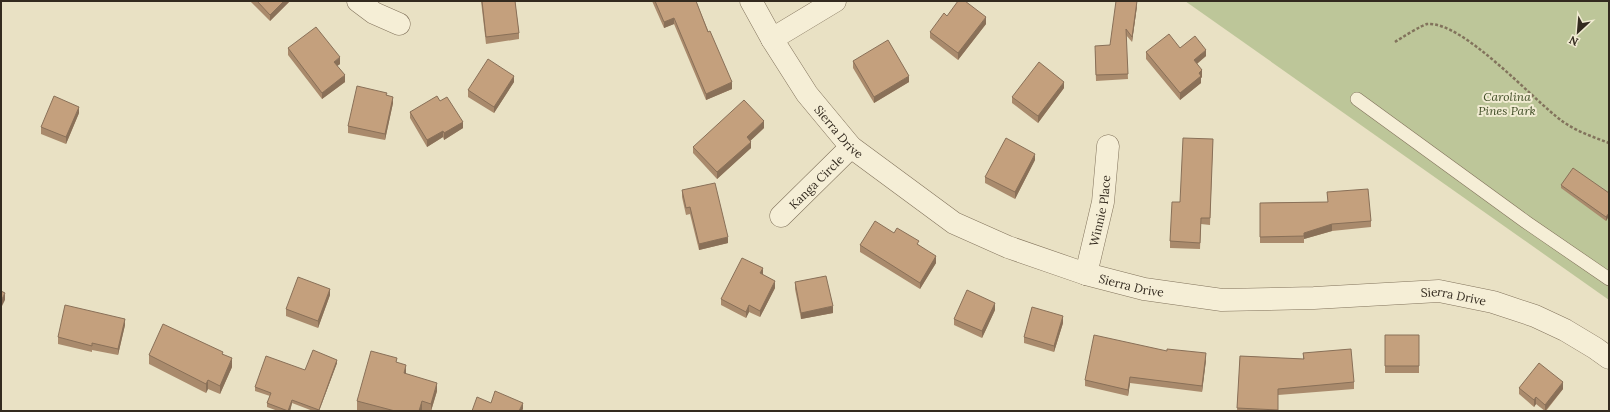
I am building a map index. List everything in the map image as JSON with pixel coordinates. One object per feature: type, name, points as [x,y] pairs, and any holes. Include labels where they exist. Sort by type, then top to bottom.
[{"type":"street","points":[[358,1],[374,13],[399,24]]},
{"type":"street","name":"Sierra Drive","points":[[751,1],[772,39],[807,94],[851,147],[954,223],[1008,247],[1086,274],[1144,289],[1222,300],[1314,298],[1439,291],[1493,302],[1535,316],[1566,330],[1609,358]]},
{"type":"street","points":[[772,39],[835,1]]},
{"type":"street","name":"Winnie Place","points":[[1086,274],[1103,202],[1108,146]]},
{"type":"street","name":"Kanga Circle","points":[[781,216],[851,147]]},
{"type":"lane","points":[[1357,99],[1526,222],[1609,279]]},
{"type":"path","points":[[1395,42],[1426,24],[1447,28],[1479,49],[1510,74],[1562,121],[1587,135],[1609,143]]},
{"type":"green space","name":"Carolina Pines Park","points":[[1185,1],[1609,1],[1609,300]]},
{"type":"building","points":[[257,1],[284,1],[270,15]]},
{"type":"building","points":[[482,1],[515,1],[519,33],[486,37]]},
{"type":"building","points":[[655,1],[696,1],[708,32],[710,31],[732,82],[706,94],[674,18],[664,22]]},
{"type":"building","points":[[958,1],[965,1],[986,17],[958,53],[930,32],[944,13],[947,16]]},
{"type":"building","points":[[1116,1],[1137,1],[1132,37],[1126,29],[1128,74],[1096,75],[1095,46],[1110,45]]},
{"type":"building","points":[[316,27],[340,57],[334,62],[345,75],[322,93],[288,48]]},
{"type":"building","points":[[1169,34],[1180,48],[1195,36],[1206,50],[1194,60],[1202,70],[1199,73],[1201,76],[1180,93],[1146,52]]},
{"type":"building","points":[[888,40],[909,76],[874,97],[853,61]]},
{"type":"building","points":[[488,59],[514,76],[494,107],[468,90]]},
{"type":"building","points":[[1039,62],[1064,82],[1038,116],[1012,97]]},
{"type":"building","points":[[357,86],[387,93],[386,95],[393,97],[385,134],[348,126]]},
{"type":"building","points":[[54,96],[79,107],[66,137],[41,127]]},
{"type":"building","points":[[437,96],[440,101],[447,97],[463,122],[444,133],[443,131],[427,140],[410,112]]},
{"type":"building","points":[[744,100],[764,121],[747,137],[751,142],[717,172],[693,147]]},
{"type":"building","points":[[1006,138],[1035,154],[1015,192],[985,177]]},
{"type":"building","points":[[1183,138],[1213,139],[1210,218],[1201,218],[1200,243],[1170,241],[1172,202],[1180,202]]},
{"type":"building","points":[[1573,168],[1609,193],[1609,213],[1606,217],[1561,185]]},
{"type":"building","points":[[715,183],[728,237],[699,244],[690,207],[686,208],[682,190]]},
{"type":"building","points":[[1368,189],[1371,221],[1332,224],[1304,233],[1304,236],[1260,237],[1260,203],[1328,202],[1327,192]]},
{"type":"building","points":[[875,221],[894,233],[897,228],[919,241],[917,244],[936,256],[920,283],[860,245]]},
{"type":"building","points":[[742,258],[763,268],[760,273],[775,281],[760,311],[749,305],[746,312],[721,299]]},
{"type":"building","points":[[826,276],[833,306],[801,313],[795,282]]},
{"type":"building","points":[[298,277],[330,289],[318,321],[286,309]]},
{"type":"building","points":[[967,290],[995,303],[982,331],[954,319]]},
{"type":"building","points":[[1,291],[5,293],[1,301]]},
{"type":"building","points":[[65,305],[125,319],[118,349],[92,343],[92,346],[58,337]]},
{"type":"building","points":[[1032,307],[1063,316],[1054,346],[1024,337]]},
{"type":"building","points":[[163,324],[223,352],[222,354],[232,358],[220,386],[208,380],[206,384],[149,355]]},
{"type":"building","points":[[1094,335],[1167,351],[1167,349],[1206,353],[1202,386],[1130,377],[1128,390],[1085,380]]},
{"type":"building","points":[[1385,335],[1419,335],[1419,366],[1385,366]]},
{"type":"building","points":[[1351,349],[1354,382],[1278,389],[1278,410],[1237,408],[1240,356],[1304,359],[1303,353]]},
{"type":"building","points":[[313,350],[337,360],[319,410],[292,400],[288,411],[267,403],[271,393],[255,387],[266,356],[305,370]]},
{"type":"building","points":[[371,351],[397,358],[396,362],[406,365],[404,373],[437,383],[431,404],[422,401],[419,411],[395,411],[357,401]]},
{"type":"building","points":[[1539,363],[1563,382],[1545,405],[1536,397],[1534,400],[1519,388]]},
{"type":"building","points":[[495,391],[523,403],[519,411],[472,411],[477,397],[491,403]]}]
